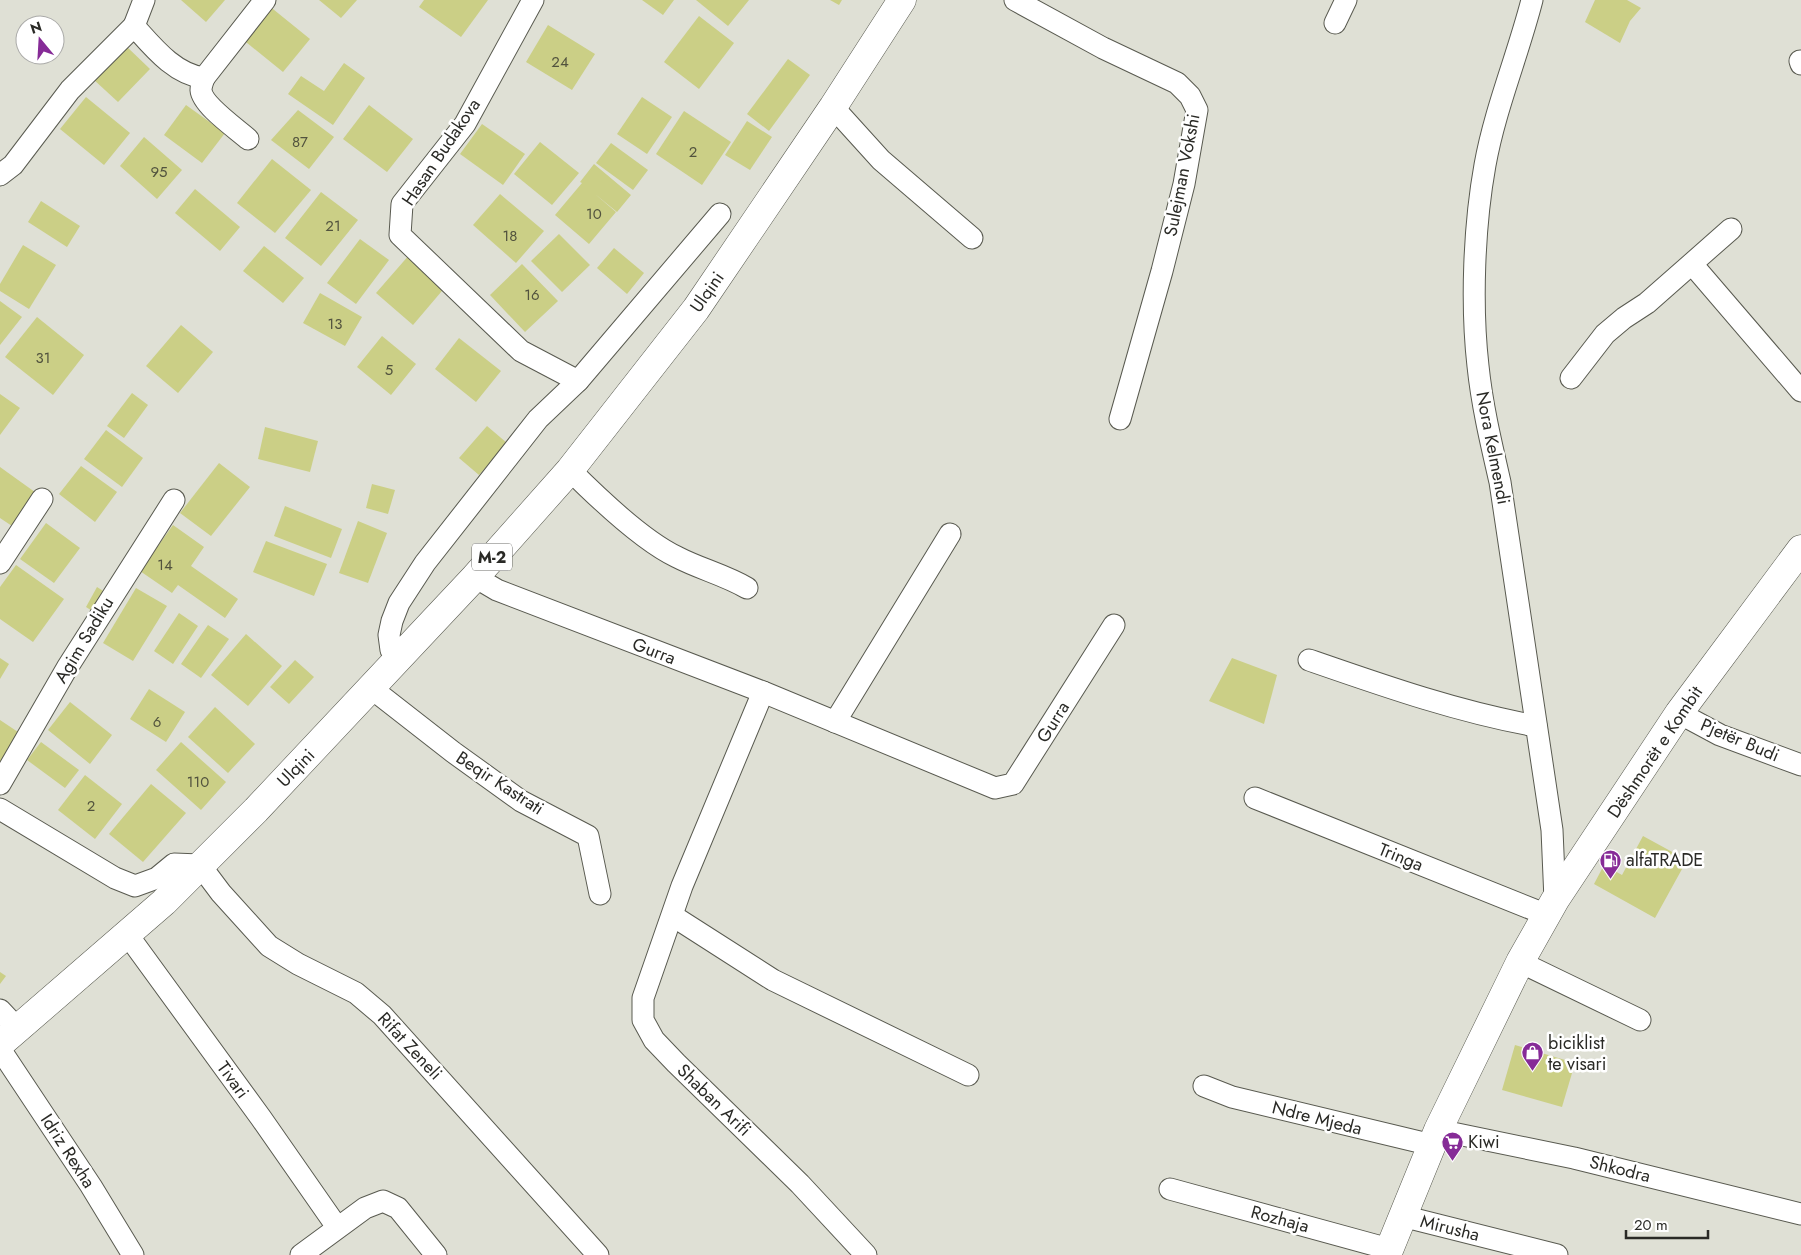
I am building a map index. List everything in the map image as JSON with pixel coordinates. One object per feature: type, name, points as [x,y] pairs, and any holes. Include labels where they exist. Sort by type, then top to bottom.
[{"type":"main road","name":"Ulqini","points":[[6,1027],[127,934],[200,865],[308,756],[475,577],[570,470],[696,309],[833,107],[902,0]]},
{"type":"main road","name":"Dëshmorët e Kombit","points":[[1388,1252],[1435,1137],[1520,962],[1551,908],[1679,713],[1801,549]]},
{"type":"street","points":[[0,175],[13,165],[70,90],[134,26],[144,0]]},
{"type":"street","points":[[248,139],[210,105],[203,97],[201,89],[204,78],[265,0]]},
{"type":"street","name":"Hasan Budakova","points":[[534,0],[465,124],[402,204],[400,235],[521,351],[578,382]]},
{"type":"street","name":"Sulejman Vokshi","points":[[1015,0],[1103,48],[1177,83],[1190,96],[1197,110],[1184,184],[1162,271],[1120,419]]},
{"type":"street","points":[[1335,23],[1346,0]]},
{"type":"street","name":"Nora Kelmendi","points":[[1532,0],[1485,163],[1477,242],[1476,300],[1478,365],[1488,428],[1500,482],[1552,830],[1551,908]]},
{"type":"street","points":[[134,26],[163,57],[188,74],[204,78]]},
{"type":"street","points":[[833,107],[881,160],[972,238]]},
{"type":"street","points":[[398,658],[391,650],[389,635],[392,620],[399,603],[425,563],[538,418],[578,382],[720,214]]},
{"type":"street","points":[[1571,378],[1605,334],[1624,318],[1647,303],[1731,228]]},
{"type":"street","points":[[1692,264],[1801,391]]},
{"type":"street","points":[[570,470],[603,501],[676,557],[726,576],[747,588]]},
{"type":"street","points":[[0,563],[42,499]]},
{"type":"street","name":"Agim Sadiku","points":[[0,784],[72,660],[174,500]]},
{"type":"street","points":[[835,722],[950,534]]},
{"type":"street","name":"Gurra","points":[[475,577],[498,590],[763,692],[995,788],[1012,784],[1114,625]]},
{"type":"street","points":[[1309,660],[1390,688],[1491,718],[1536,726]]},
{"type":"street","name":"Beqir Kastrati","points":[[371,688],[453,752],[521,801],[588,836],[600,894]]},
{"type":"street","name":"Shaban Arifi","points":[[763,692],[700,839],[643,998],[643,1020],[654,1040],[800,1184],[866,1255]]},
{"type":"street","name":"Pjetër Budi","points":[[1679,713],[1720,734],[1801,765]]},
{"type":"street","name":"Tringa","points":[[1255,798],[1551,908]]},
{"type":"street","points":[[0,809],[115,878],[135,886],[157,878],[174,864],[200,865]]},
{"type":"street","name":"Rifat Zeneli","points":[[200,865],[221,893],[269,946],[298,964],[356,993],[382,1015],[598,1255]]},
{"type":"street","points":[[673,916],[773,980],[968,1076]]},
{"type":"street","name":"Tivari","points":[[127,934],[261,1118],[337,1227]]},
{"type":"street","points":[[1520,962],[1640,1020]]},
{"type":"street","name":"Idriz Rexha","points":[[0,1049],[86,1178],[133,1255]]},
{"type":"street","name":"Ndre Mjeda","points":[[1204,1086],[1232,1097],[1435,1137]]},
{"type":"street","name":"Shkodra","points":[[1435,1137],[1574,1158],[1801,1214]]},
{"type":"street","name":"Rozhaja","points":[[1170,1189],[1388,1252]]},
{"type":"street","points":[[301,1255],[365,1208],[383,1201],[398,1208],[436,1255]]},
{"type":"street","name":"Mirusha","points":[[1402,1216],[1557,1255]]},
{"type":"building","points":[[181,0],[225,0],[206,22]]},
{"type":"building","points":[[319,0],[357,0],[341,18]]},
{"type":"building","points":[[424,0],[488,0],[461,37],[419,7]]},
{"type":"building","points":[[642,0],[674,0],[663,15]]},
{"type":"building","points":[[696,0],[749,0],[728,26]]},
{"type":"building","points":[[830,0],[842,0],[839,5]]},
{"type":"building","points":[[1595,0],[1627,0],[1641,8],[1630,21],[1620,43],[1585,22]]},
{"type":"building","points":[[268,5],[310,39],[283,72],[241,38]]},
{"type":"building","points":[[699,16],[734,43],[699,89],[664,62]]},
{"type":"building","points":[[548,25],[595,54],[572,90],[526,62]]},
{"type":"building","points":[[125,45],[150,69],[118,102],[93,79]]},
{"type":"building","points":[[788,59],[810,75],[769,131],[747,114]]},
{"type":"building","points":[[344,63],[365,78],[333,125],[288,94],[301,76],[324,91]]},
{"type":"building","points":[[86,97],[130,133],[104,165],[60,129]]},
{"type":"building","points":[[642,97],[672,117],[647,154],[617,134]]},
{"type":"building","points":[[186,105],[225,133],[202,163],[164,135]]},
{"type":"building","points":[[369,105],[413,139],[387,172],[343,139]]},
{"type":"building","points":[[298,110],[334,137],[309,169],[271,140]]},
{"type":"building","points":[[684,111],[731,142],[702,185],[656,154]]},
{"type":"building","points":[[747,121],[772,137],[750,170],[725,155]]},
{"type":"building","points":[[482,124],[525,154],[503,185],[460,154]]},
{"type":"building","points":[[144,137],[182,170],[157,199],[120,166]]},
{"type":"building","points":[[540,142],[579,173],[552,205],[514,174]]},
{"type":"building","points":[[611,143],[648,170],[633,190],[596,163]]},
{"type":"building","points":[[272,159],[311,190],[275,233],[237,203]]},
{"type":"building","points":[[594,164],[631,195],[617,212],[595,194],[616,212],[589,244],[555,215],[582,183],[580,182]]},
{"type":"building","points":[[195,189],[240,227],[220,251],[175,213]]},
{"type":"building","points":[[321,192],[358,220],[321,266],[285,238]]},
{"type":"building","points":[[500,194],[544,231],[516,263],[473,225]]},
{"type":"building","points":[[41,201],[80,226],[67,247],[28,222]]},
{"type":"building","points":[[559,234],[590,265],[562,292],[531,261]]},
{"type":"building","points":[[360,239],[389,260],[356,304],[327,283]]},
{"type":"building","points":[[23,245],[56,265],[29,309],[0,291],[0,284]]},
{"type":"building","points":[[264,246],[304,278],[283,303],[243,271]]},
{"type":"building","points":[[614,248],[644,273],[627,294],[597,268]]},
{"type":"building","points":[[410,254],[447,285],[413,325],[376,293]]},
{"type":"building","points":[[522,264],[558,301],[525,332],[490,295]]},
{"type":"building","points":[[320,293],[362,317],[345,346],[303,323]]},
{"type":"building","points":[[0,301],[22,317],[0,345]]},
{"type":"building","points":[[37,317],[84,355],[53,395],[5,357]]},
{"type":"building","points":[[181,325],[213,352],[178,393],[146,366]]},
{"type":"building","points":[[382,336],[416,364],[391,395],[357,367]]},
{"type":"building","points":[[459,338],[501,371],[476,402],[435,369]]},
{"type":"building","points":[[132,393],[148,405],[124,438],[107,426]]},
{"type":"building","points":[[0,394],[20,408],[0,435]]},
{"type":"building","points":[[487,426],[507,443],[479,475],[459,458]]},
{"type":"building","points":[[265,427],[318,441],[310,472],[258,459]]},
{"type":"building","points":[[106,430],[143,458],[122,487],[84,459]]},
{"type":"building","points":[[219,463],[250,487],[211,536],[180,513]]},
{"type":"building","points":[[81,466],[117,492],[95,522],[59,494]]},
{"type":"building","points":[[0,467],[39,495],[15,528],[0,518]]},
{"type":"building","points":[[372,484],[395,490],[388,514],[366,508]]},
{"type":"building","points":[[285,506],[342,529],[331,558],[274,536]]},
{"type":"building","points":[[358,521],[387,533],[368,583],[339,573]]},
{"type":"building","points":[[46,523],[80,548],[54,583],[20,559]]},
{"type":"building","points":[[173,525],[204,547],[191,566],[238,599],[225,618],[178,585],[172,593],[140,571]]},
{"type":"building","points":[[266,541],[327,564],[314,596],[253,572]]},
{"type":"building","points":[[16,565],[64,599],[33,642],[0,619],[0,587]]},
{"type":"building","points":[[97,587],[108,594],[97,614],[86,607]]},
{"type":"building","points":[[136,588],[167,606],[133,661],[103,643]]},
{"type":"building","points":[[179,613],[198,626],[173,664],[154,651]]},
{"type":"building","points":[[208,625],[229,639],[201,678],[181,664]]},
{"type":"building","points":[[246,634],[282,666],[248,706],[211,675]]},
{"type":"building","points":[[0,658],[9,664],[0,679]]},
{"type":"building","points":[[1232,658],[1277,675],[1264,724],[1209,701]]},
{"type":"building","points":[[295,660],[314,677],[289,704],[270,687]]},
{"type":"building","points":[[149,689],[185,712],[166,742],[130,719]]},
{"type":"building","points":[[70,702],[112,735],[90,764],[48,730]]},
{"type":"building","points":[[215,707],[255,744],[228,773],[188,737]]},
{"type":"building","points":[[0,720],[24,736],[0,774]]},
{"type":"building","points":[[41,742],[79,770],[65,788],[27,760]]},
{"type":"building","points":[[181,742],[226,782],[201,810],[156,770]]},
{"type":"building","points":[[85,775],[122,804],[95,839],[58,810]]},
{"type":"building","points":[[151,784],[186,813],[143,862],[109,834]]},
{"type":"building","points":[[1643,836],[1687,860],[1655,918],[1594,884],[1604,865],[1622,875]]},
{"type":"building","points":[[0,972],[6,976],[0,984]]},
{"type":"building","points":[[1515,1045],[1575,1063],[1562,1107],[1502,1090]]},
{"type":"place","name":"alfaTRADE","points":[[1610,879]]},
{"type":"place","name":"biciklist te visari","points":[[1532,1072]]},
{"type":"place","name":"Kiwi","points":[[1452,1161]]}]
